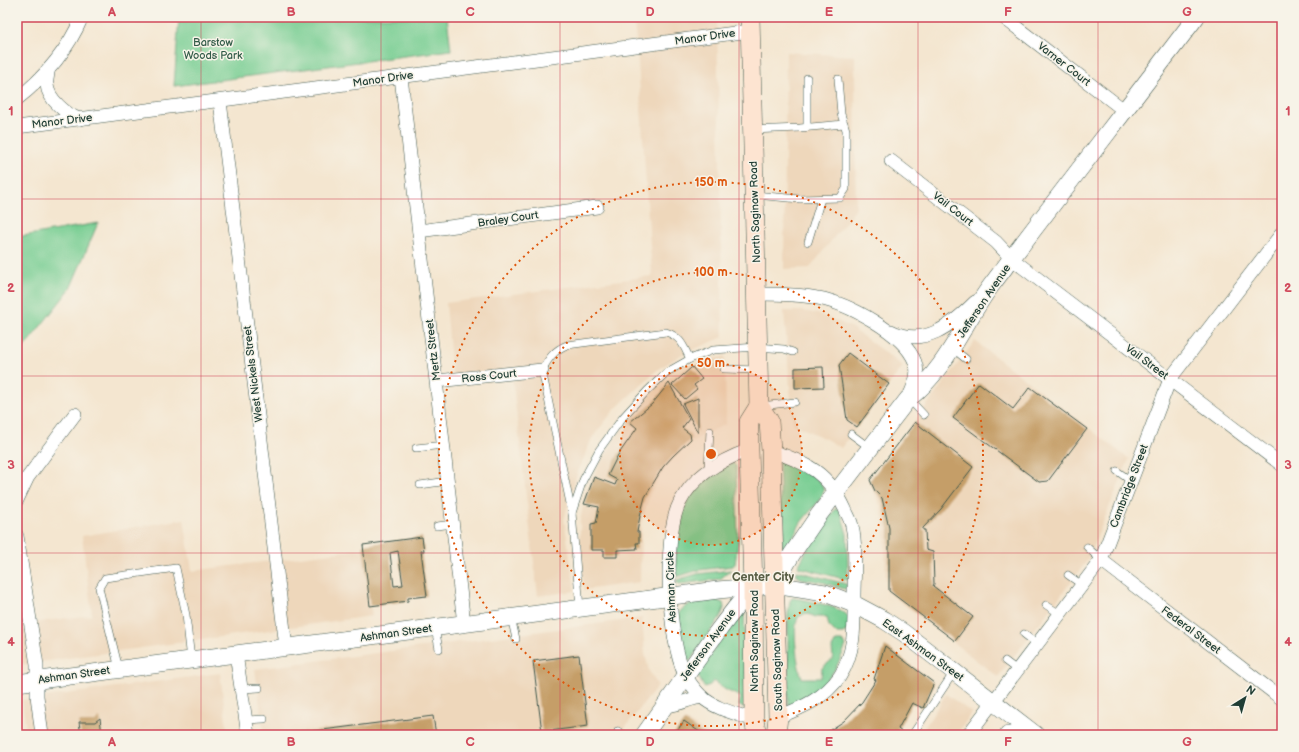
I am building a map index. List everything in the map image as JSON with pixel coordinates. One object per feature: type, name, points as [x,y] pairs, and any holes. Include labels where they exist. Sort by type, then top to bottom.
[{"type":"main road","name":"North Saginaw Road","points":[[750,24],[759,406],[769,421],[774,585]]},
{"type":"main road","name":"North Saginaw Road","points":[[756,728],[754,587],[749,422],[759,406]]},
{"type":"main road","name":"South Saginaw Road","points":[[774,585],[777,726]]},
{"type":"street","points":[[17,99],[48,72],[66,48],[82,17]]},
{"type":"street","name":"Varner Court","points":[[1003,17],[1125,111]]},
{"type":"street","name":"Jefferson Avenue","points":[[774,585],[804,536],[837,491],[908,399],[921,389],[952,348],[989,289],[1196,17]]},
{"type":"street","name":"Manor Drive","points":[[17,127],[401,77],[750,24]]},
{"type":"street","points":[[48,72],[47,86],[52,95],[65,111],[79,119]]},
{"type":"street","name":"Mertz Street","points":[[401,77],[464,624]]},
{"type":"street","name":"West Nickels Street","points":[[220,101],[286,647]]},
{"type":"street","name":"Vail Court","points":[[891,161],[996,242],[1012,259]]},
{"type":"street","name":"Braley Court","points":[[419,231],[597,207]]},
{"type":"street","name":"Cambridge Street","points":[[968,735],[1101,560],[1170,380],[1282,233]]},
{"type":"street","name":"Vail Street","points":[[1012,259],[1282,465]]},
{"type":"street","points":[[880,326],[908,337],[928,336],[951,324],[989,289]]},
{"type":"street","points":[[757,294],[800,295],[827,300],[848,307],[880,326],[903,344],[915,361],[916,375],[908,399]]},
{"type":"street","name":"Ross Court","points":[[437,381],[542,370]]},
{"type":"street","points":[[17,500],[28,477],[75,414]]},
{"type":"street","name":"Ashman Circle","points":[[749,450],[729,457],[708,470],[691,486],[680,502],[672,520],[669,550],[672,630],[685,676],[702,697],[756,728]]},
{"type":"street","points":[[771,451],[807,465],[837,491],[852,525],[855,558],[854,634],[852,647],[840,676],[816,701],[777,726]]},
{"type":"street","points":[[17,536],[37,665],[37,696],[42,735]]},
{"type":"street","name":"Federal Street","points":[[1101,560],[1282,699]]},
{"type":"street","name":"Ashman Street","points":[[17,683],[671,596],[774,585]]},
{"type":"street","name":"East Ashman Street","points":[[774,585],[825,593],[854,604],[889,623],[1036,735]]},
{"type":"street","name":"Jefferson Avenue","points":[[644,735],[685,676],[737,606],[754,587]]},
{"type":"street","points":[[236,654],[248,735]]},
{"type":"street","name":"Jefferson Avenue","points":[[666,705],[672,706],[692,698],[702,697]]},
{"type":"street","points":[[1008,735],[1024,735]]},
{"type":"lane","points":[[807,127],[808,78]]},
{"type":"lane","points":[[754,195],[800,199],[840,198],[846,189],[846,130],[841,114],[838,79]]},
{"type":"lane","points":[[752,130],[844,124]]},
{"type":"lane","points":[[808,242],[821,199]]},
{"type":"lane","points":[[580,608],[572,513],[542,370],[557,349],[567,345],[666,332],[676,336],[690,359]]},
{"type":"lane","points":[[572,513],[582,480],[599,450],[623,418],[647,390],[667,372],[690,359],[713,350],[757,347],[784,349],[793,352]]},
{"type":"lane","points":[[952,348],[966,359]]},
{"type":"lane","points":[[724,369],[758,370]]},
{"type":"lane","points":[[908,399],[924,415]]},
{"type":"lane","points":[[759,406],[794,402]]},
{"type":"lane","points":[[708,470],[710,431]]},
{"type":"lane","points":[[851,434],[870,448]]},
{"type":"lane","points":[[416,448],[444,445]]},
{"type":"lane","points":[[1117,471],[1131,481]]},
{"type":"lane","points":[[420,485],[448,481]]},
{"type":"lane","points":[[436,526],[453,524]]},
{"type":"lane","points":[[1087,547],[1101,560]]},
{"type":"lane","points":[[119,670],[99,588],[105,578],[176,568],[186,615],[191,660]]},
{"type":"lane","points":[[1068,575],[1082,585]]},
{"type":"lane","points":[[1046,604],[1060,614]]},
{"type":"lane","points":[[511,617],[516,638]]},
{"type":"lane","points":[[435,627],[440,649]]},
{"type":"lane","points":[[1024,634],[1037,644]]},
{"type":"lane","points":[[1005,661],[1017,670]]},
{"type":"lane","points":[[912,735],[954,672]]},
{"type":"lane","points":[[241,689],[259,688]]},
{"type":"lane","points":[[246,720],[264,719]]},
{"type":"shaded area","points":[[633,17],[717,17],[723,337],[681,355],[657,370],[615,409],[592,438],[576,477],[564,519],[575,591],[538,596],[512,376],[453,385],[446,303],[652,276],[637,46]]},
{"type":"shaded area","points":[[786,52],[855,56],[856,209],[810,268],[784,269]]},
{"type":"shaded area","points":[[784,311],[803,311],[818,314],[849,326],[903,366],[841,448],[826,439],[793,424]]},
{"type":"shaded area","points":[[975,341],[1129,459],[1087,561],[998,677],[886,591],[885,529],[881,506],[869,482]]},
{"type":"shaded area","points":[[725,356],[726,424],[699,437],[682,450],[668,464],[650,494],[641,523],[640,582],[584,590],[580,550],[580,521],[586,493],[599,465],[618,434],[660,385],[674,374],[687,368],[705,361]]},
{"type":"shaded area","points":[[184,519],[192,571],[363,549],[372,616],[18,665],[17,625],[92,615],[82,536]]},
{"type":"shaded area","points":[[642,618],[645,654],[649,671],[658,686],[619,735],[264,735],[255,669]]},
{"type":"shaded area","points":[[220,673],[228,735],[27,735],[22,700]]},
{"type":"shaded area","points":[[946,694],[972,713],[956,735],[920,735]]},
{"type":"shaded area","points":[[685,720],[701,730],[710,735],[673,735]]},
{"type":"green space","name":"Barstow Woods Park","points":[[179,17],[447,17],[451,50],[174,86]]},
{"type":"green space","points":[[98,223],[70,289],[17,356],[17,237]]},
{"type":"green space","points":[[779,460],[800,468],[816,477],[821,483],[823,489],[822,496],[802,521],[784,550],[782,549]]},
{"type":"green space","points":[[733,463],[736,466],[738,542],[735,564],[733,566],[699,570],[676,577],[677,538],[686,503],[704,479],[716,471]]},
{"type":"green space","points":[[836,508],[840,510],[847,534],[848,580],[798,567],[811,542]]},
{"type":"green space","points":[[731,570],[720,579],[680,584],[676,582],[677,580],[697,574]]},
{"type":"green space","points":[[797,571],[846,584],[848,587],[845,589],[822,582],[799,578],[796,575]]},
{"type":"green space","points":[[792,598],[831,607],[845,613],[849,617],[848,630],[843,633],[836,633],[829,626],[827,617],[816,617],[806,613],[798,617],[795,630],[795,639],[798,665],[802,678],[821,678],[822,668],[833,659],[832,648],[836,641],[842,641],[846,645],[837,666],[826,682],[811,695],[791,706],[788,704],[788,614],[790,601]]},
{"type":"green space","points":[[716,600],[723,603],[724,608],[721,616],[690,661],[685,660],[677,616],[684,607],[694,603]]},
{"type":"green space","points":[[740,611],[744,611],[747,708],[739,706],[741,697],[726,690],[713,681],[710,685],[704,687],[697,674]]},
{"type":"building","points":[[848,353],[889,384],[857,427],[847,420],[839,365]]},
{"type":"building","points":[[692,367],[702,379],[694,385],[697,389],[685,399],[672,385]]},
{"type":"building","points":[[823,367],[824,387],[795,388],[795,368]]},
{"type":"building","points":[[669,383],[689,419],[682,428],[690,434],[691,439],[663,467],[645,497],[637,532],[639,532],[639,543],[636,543],[637,549],[617,550],[617,557],[604,557],[604,550],[591,550],[591,524],[596,523],[599,507],[584,504],[594,477],[615,485],[617,480],[608,475],[618,455],[637,428],[630,422],[652,404]]},
{"type":"building","points":[[979,383],[1013,409],[1030,387],[1087,429],[1048,481],[1039,482],[953,418]]},
{"type":"building","points":[[698,398],[698,433],[683,404]]},
{"type":"building","points":[[915,422],[973,467],[941,509],[923,528],[923,530],[925,530],[926,550],[933,552],[933,586],[973,617],[955,641],[889,591],[889,528],[882,498],[875,491],[870,480]]},
{"type":"building","points":[[422,537],[424,551],[421,551],[427,596],[408,598],[408,601],[370,606],[363,545]],"holes":[[[398,551],[403,585],[394,586],[390,553]]]},
{"type":"building","points":[[885,646],[934,683],[923,708],[912,703],[898,729],[903,733],[900,735],[823,735],[844,721],[862,702],[876,680],[874,679]]},
{"type":"building","points":[[579,655],[588,726],[542,732],[533,661]]},
{"type":"building","points":[[433,716],[436,735],[299,735],[299,733]]},
{"type":"building","points":[[100,718],[102,735],[81,735],[79,722],[95,722]]},
{"type":"building","points":[[684,721],[701,733],[705,735],[674,735]]},
{"type":"district","name":"Center City","points":[[763,577]]}]
